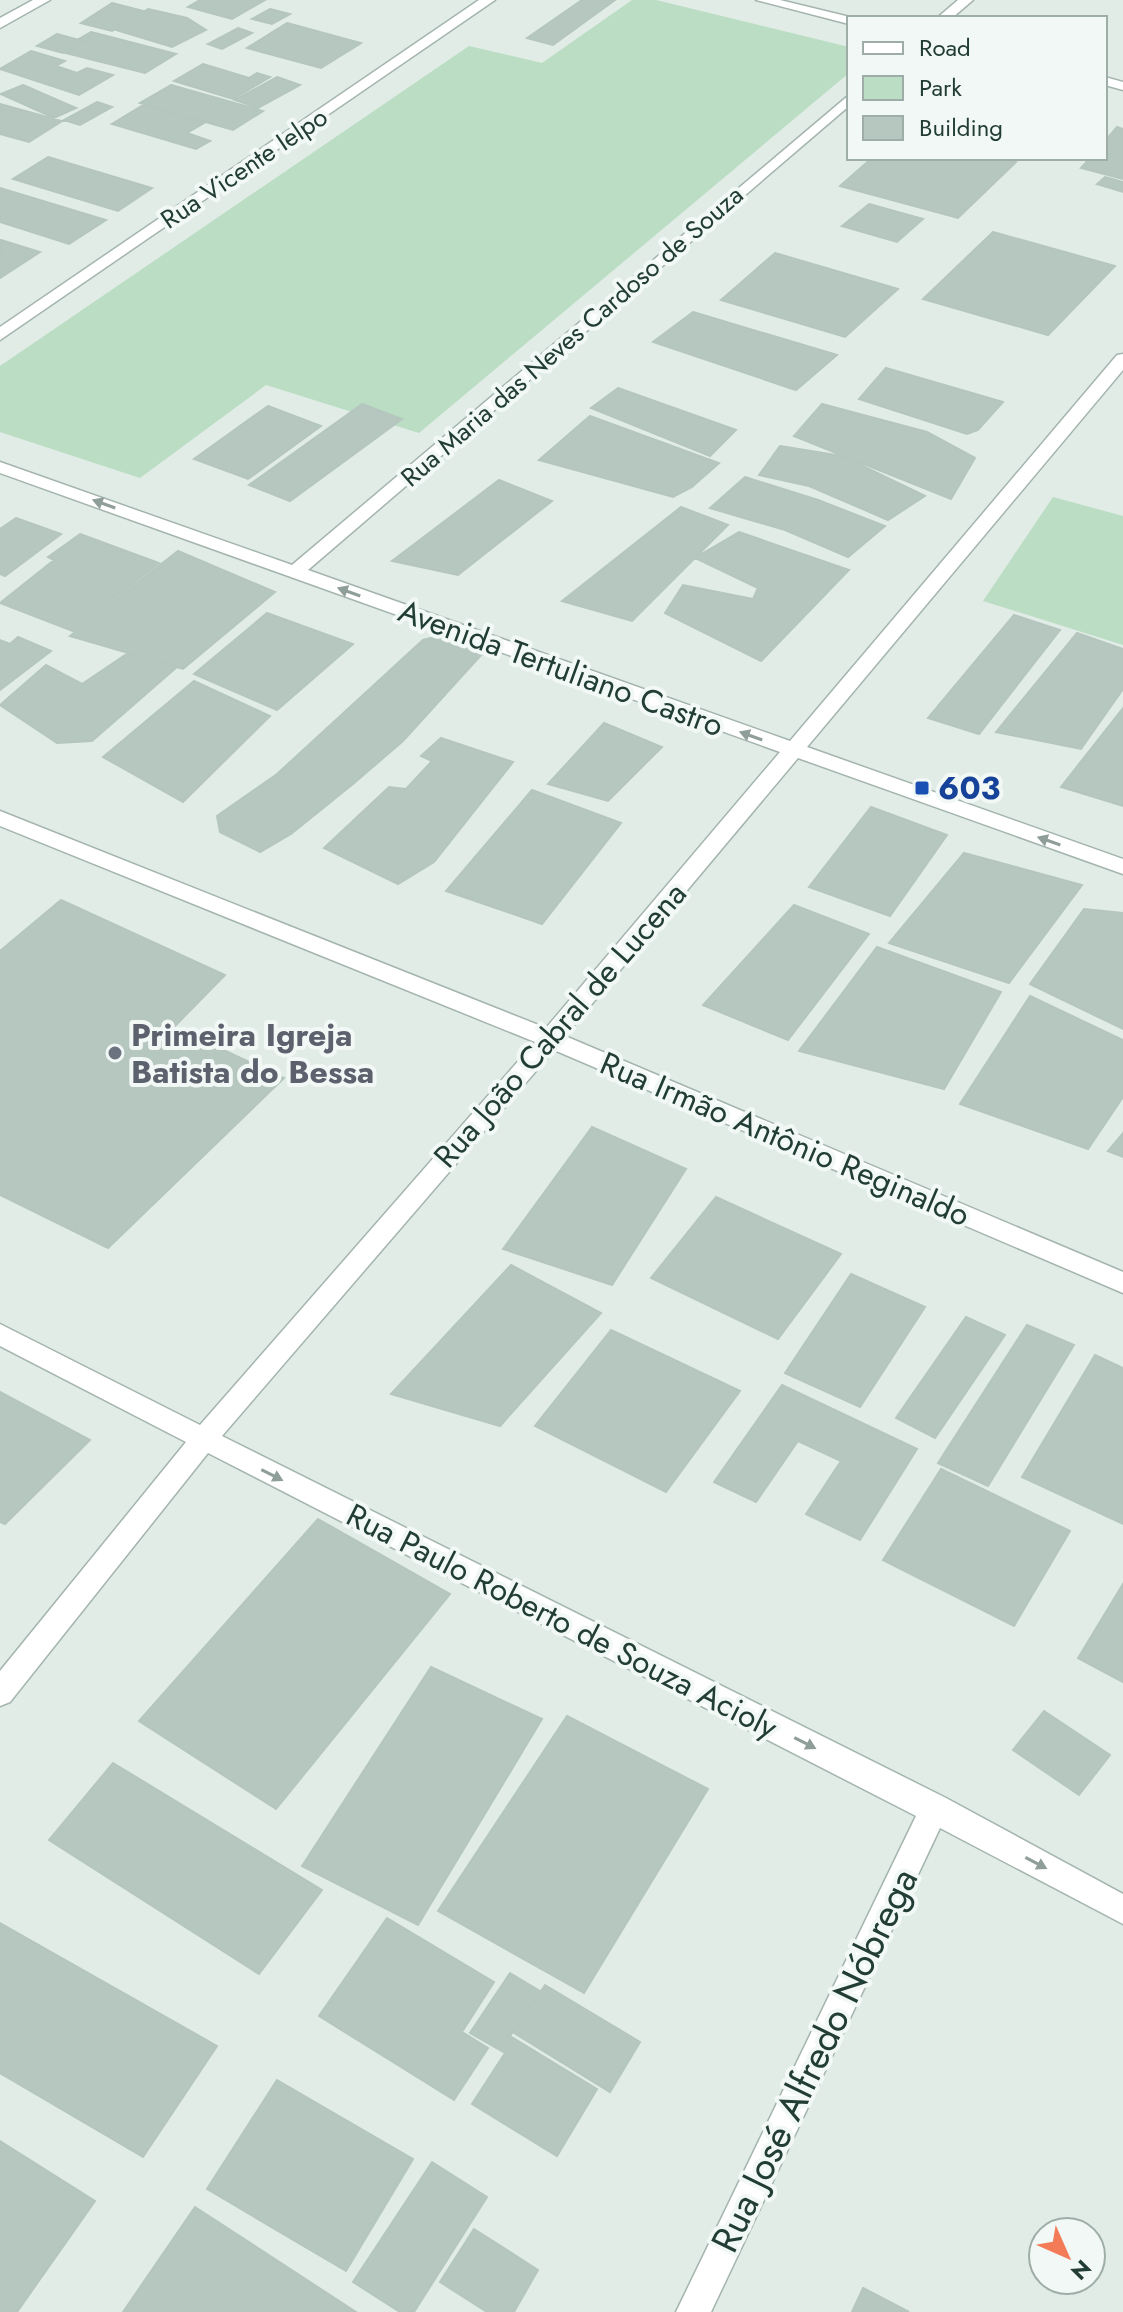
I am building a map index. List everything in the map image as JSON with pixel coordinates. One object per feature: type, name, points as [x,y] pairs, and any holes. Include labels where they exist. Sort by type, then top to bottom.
[{"type":"street","points":[[0,24],[43,0]]},
{"type":"street","name":"Rua Vicente Ielpo","points":[[0,335],[488,0]]},
{"type":"street","points":[[763,0],[847,20]]},
{"type":"street","points":[[946,16],[966,0]]},
{"type":"street","name":"Rua Maria das Neves Cardoso de Souza","points":[[295,572],[847,101]]},
{"type":"street","name":"Rua João Cabral de Lucena","points":[[0,1693],[203,1440],[550,1039],[1123,359]]},
{"type":"street","name":"Avenida Tertuliano Castro","points":[[0,467],[1123,867]]},
{"type":"street","name":"Rua Irmão Antônio Reginaldo","points":[[3,822],[550,1039],[1123,1283]]},
{"type":"street","name":"Rua Paulo Roberto de Souza Acioly","points":[[0,1334],[203,1440],[935,1808],[1123,1910]]},
{"type":"street","name":"Rua José Alfredo Nóbrega","points":[[693,2312],[935,1808]]},
{"type":"green space","points":[[632,0],[656,0],[847,47],[847,75],[419,433],[266,385],[140,478],[0,432],[0,366],[469,46],[542,63]]},
{"type":"green space","points":[[1053,497],[1123,516],[1123,645],[983,601]]},
{"type":"building","points":[[200,0],[265,0],[232,19],[188,7]]},
{"type":"building","points":[[582,0],[615,0],[553,45],[527,38]]},
{"type":"building","points":[[112,3],[143,11],[112,31],[81,23]]},
{"type":"building","points":[[148,9],[187,18],[206,30],[172,47],[116,30]]},
{"type":"building","points":[[270,9],[290,14],[272,24],[252,19]]},
{"type":"building","points":[[287,23],[361,43],[321,68],[247,48]]},
{"type":"building","points":[[238,28],[252,33],[222,49],[208,44]]},
{"type":"building","points":[[91,32],[176,54],[145,73],[66,53],[85,41],[79,39]]},
{"type":"building","points":[[57,34],[83,41],[63,53],[37,46]]},
{"type":"building","points":[[31,51],[65,61],[56,66],[77,73],[87,68],[113,75],[79,95],[0,69]]},
{"type":"building","points":[[203,64],[249,78],[257,73],[270,77],[233,99],[174,81]]},
{"type":"building","points":[[277,77],[300,85],[258,108],[235,100]]},
{"type":"building","points":[[23,85],[76,108],[54,118],[1,94]]},
{"type":"building","points":[[171,85],[263,111],[233,130],[140,103]]},
{"type":"building","points":[[97,102],[112,107],[80,125],[64,120]]},
{"type":"building","points":[[0,104],[62,121],[29,142],[0,134]]},
{"type":"building","points":[[143,105],[204,123],[187,133],[210,141],[196,149],[112,124]]},
{"type":"building","points":[[1117,127],[1123,129],[1123,179],[1081,168],[1088,160],[1107,160],[1107,139]]},
{"type":"building","points":[[48,157],[152,188],[118,211],[13,179]]},
{"type":"building","points":[[870,160],[1016,162],[958,218],[840,186]]},
{"type":"building","points":[[1105,177],[1123,182],[1123,192],[1097,184]]},
{"type":"building","points":[[0,188],[106,220],[69,244],[0,222]]},
{"type":"building","points":[[869,204],[923,219],[897,242],[842,226]]},
{"type":"building","points":[[993,232],[1115,266],[1048,335],[923,299]]},
{"type":"building","points":[[1,240],[40,252],[0,278]]},
{"type":"building","points":[[775,253],[898,289],[845,337],[721,300]]},
{"type":"building","points":[[693,312],[837,355],[796,390],[653,342]]},
{"type":"building","points":[[886,368],[1003,402],[978,430],[967,434],[859,399]]},
{"type":"building","points":[[618,388],[736,430],[710,456],[591,408]]},
{"type":"building","points":[[362,404],[402,419],[290,501],[249,485]]},
{"type":"building","points":[[822,404],[927,432],[975,458],[951,499],[794,436]]},
{"type":"building","points":[[268,406],[321,426],[248,479],[194,459]]},
{"type":"building","points":[[590,416],[719,463],[692,487],[673,497],[539,460]]},
{"type":"building","points":[[780,446],[842,456],[925,496],[888,520],[809,486],[759,475]]},
{"type":"building","points":[[745,477],[818,500],[885,526],[848,557],[785,530],[710,508]]},
{"type":"building","points":[[499,480],[552,501],[458,575],[392,561]]},
{"type":"building","points":[[681,507],[728,525],[632,621],[562,601]]},
{"type":"building","points":[[16,518],[61,534],[5,576],[0,574],[0,529]]},
{"type":"building","points":[[739,532],[849,570],[761,661],[665,613],[683,585],[753,599],[758,588],[695,558]]},
{"type":"building","points":[[80,534],[159,563],[73,631],[0,603],[54,560],[48,557]]},
{"type":"building","points":[[178,551],[275,592],[183,669],[70,636]]},
{"type":"building","points":[[267,613],[353,644],[277,710],[194,674]]},
{"type":"building","points":[[1014,615],[1060,630],[979,734],[928,718]]},
{"type":"building","points":[[1077,633],[1123,649],[1123,689],[1081,749],[996,732]]},
{"type":"building","points":[[447,634],[483,653],[403,741],[291,834],[260,852],[220,832],[217,816],[277,774],[423,640]]},
{"type":"building","points":[[18,637],[51,651],[0,690],[0,640],[10,644]]},
{"type":"building","points":[[128,653],[177,667],[92,741],[57,743],[0,705],[46,665],[82,684]]},
{"type":"building","points":[[194,681],[270,716],[183,802],[103,757]]},
{"type":"building","points":[[1123,708],[1123,806],[1061,787]]},
{"type":"building","points":[[604,723],[662,747],[608,801],[548,784]]},
{"type":"building","points":[[441,738],[513,762],[434,862],[398,884],[324,848],[389,787],[406,789],[432,761],[421,756]]},
{"type":"building","points":[[532,790],[621,823],[542,924],[446,891]]},
{"type":"building","points":[[871,807],[947,835],[890,916],[809,887]]},
{"type":"building","points":[[964,853],[1082,885],[1009,983],[889,943]]},
{"type":"building","name":"Primeira Igreja Batista do Bessa","points":[[61,900],[225,975],[174,1027],[284,1078],[108,1248],[0,1195],[0,951]]},
{"type":"building","points":[[794,905],[869,934],[788,1040],[703,1005]]},
{"type":"building","points":[[1084,909],[1123,913],[1123,1029],[1030,984]]},
{"type":"building","points":[[877,947],[1001,992],[944,1089],[799,1051]]},
{"type":"building","points":[[1030,996],[1123,1040],[1123,1097],[1088,1149],[960,1104]]},
{"type":"building","points":[[592,1127],[686,1169],[612,1285],[503,1249]]},
{"type":"building","points":[[1123,1133],[1123,1157],[1108,1151]]},
{"type":"building","points":[[716,1197],[841,1254],[778,1339],[651,1278]]},
{"type":"building","points":[[511,1265],[601,1313],[500,1426],[391,1394]]},
{"type":"building","points":[[851,1274],[925,1307],[860,1407],[785,1373]]},
{"type":"building","points":[[966,1317],[1005,1335],[935,1438],[896,1418]]},
{"type":"building","points":[[1027,1325],[1074,1345],[988,1486],[938,1463]]},
{"type":"building","points":[[611,1330],[740,1391],[666,1492],[535,1426]]},
{"type":"building","points":[[1095,1355],[1123,1368],[1123,1524],[1022,1477]]},
{"type":"building","points":[[782,1385],[917,1449],[860,1540],[806,1514],[841,1461],[798,1441],[756,1502],[714,1482]]},
{"type":"building","points":[[0,1392],[90,1440],[5,1524],[0,1522]]},
{"type":"building","points":[[941,1469],[1070,1531],[1014,1626],[883,1560]]},
{"type":"building","points":[[318,1519],[450,1594],[276,1809],[139,1721]]},
{"type":"building","points":[[1123,1584],[1123,1682],[1078,1658]]},
{"type":"building","points":[[431,1667],[542,1719],[418,1925],[302,1866]]},
{"type":"building","points":[[1044,1711],[1110,1755],[1079,1795],[1013,1750]]},
{"type":"building","points":[[567,1716],[708,1789],[584,1993],[438,1911]]},
{"type":"building","points":[[113,1763],[322,1890],[259,1974],[49,1840]]},
{"type":"building","points":[[387,1918],[494,1982],[462,2032],[488,2048],[454,2100],[319,2016]]},
{"type":"building","points":[[0,1923],[217,2046],[143,2157],[0,2073]]},
{"type":"building","points":[[510,1973],[540,1991],[510,2036],[597,2089],[557,2156],[472,2104],[505,2053],[470,2033]]},
{"type":"building","points":[[545,1985],[640,2042],[610,2092],[514,2033]]},
{"type":"building","points":[[277,2080],[413,2159],[346,2271],[207,2189]]},
{"type":"building","points":[[0,2141],[95,2201],[17,2312],[0,2312]]},
{"type":"building","points":[[432,2162],[487,2197],[414,2312],[400,2312],[353,2282]]},
{"type":"building","points":[[195,2207],[356,2312],[123,2312]]},
{"type":"building","points":[[474,2229],[538,2270],[514,2312],[487,2312],[440,2282]]},
{"type":"building","points":[[863,2288],[909,2312],[852,2312]]},
{"type":"place","name":"603","points":[[922,788]]},
{"type":"place","name":"Primeira Igreja Batista do Bessa","points":[[115,1053]]}]
